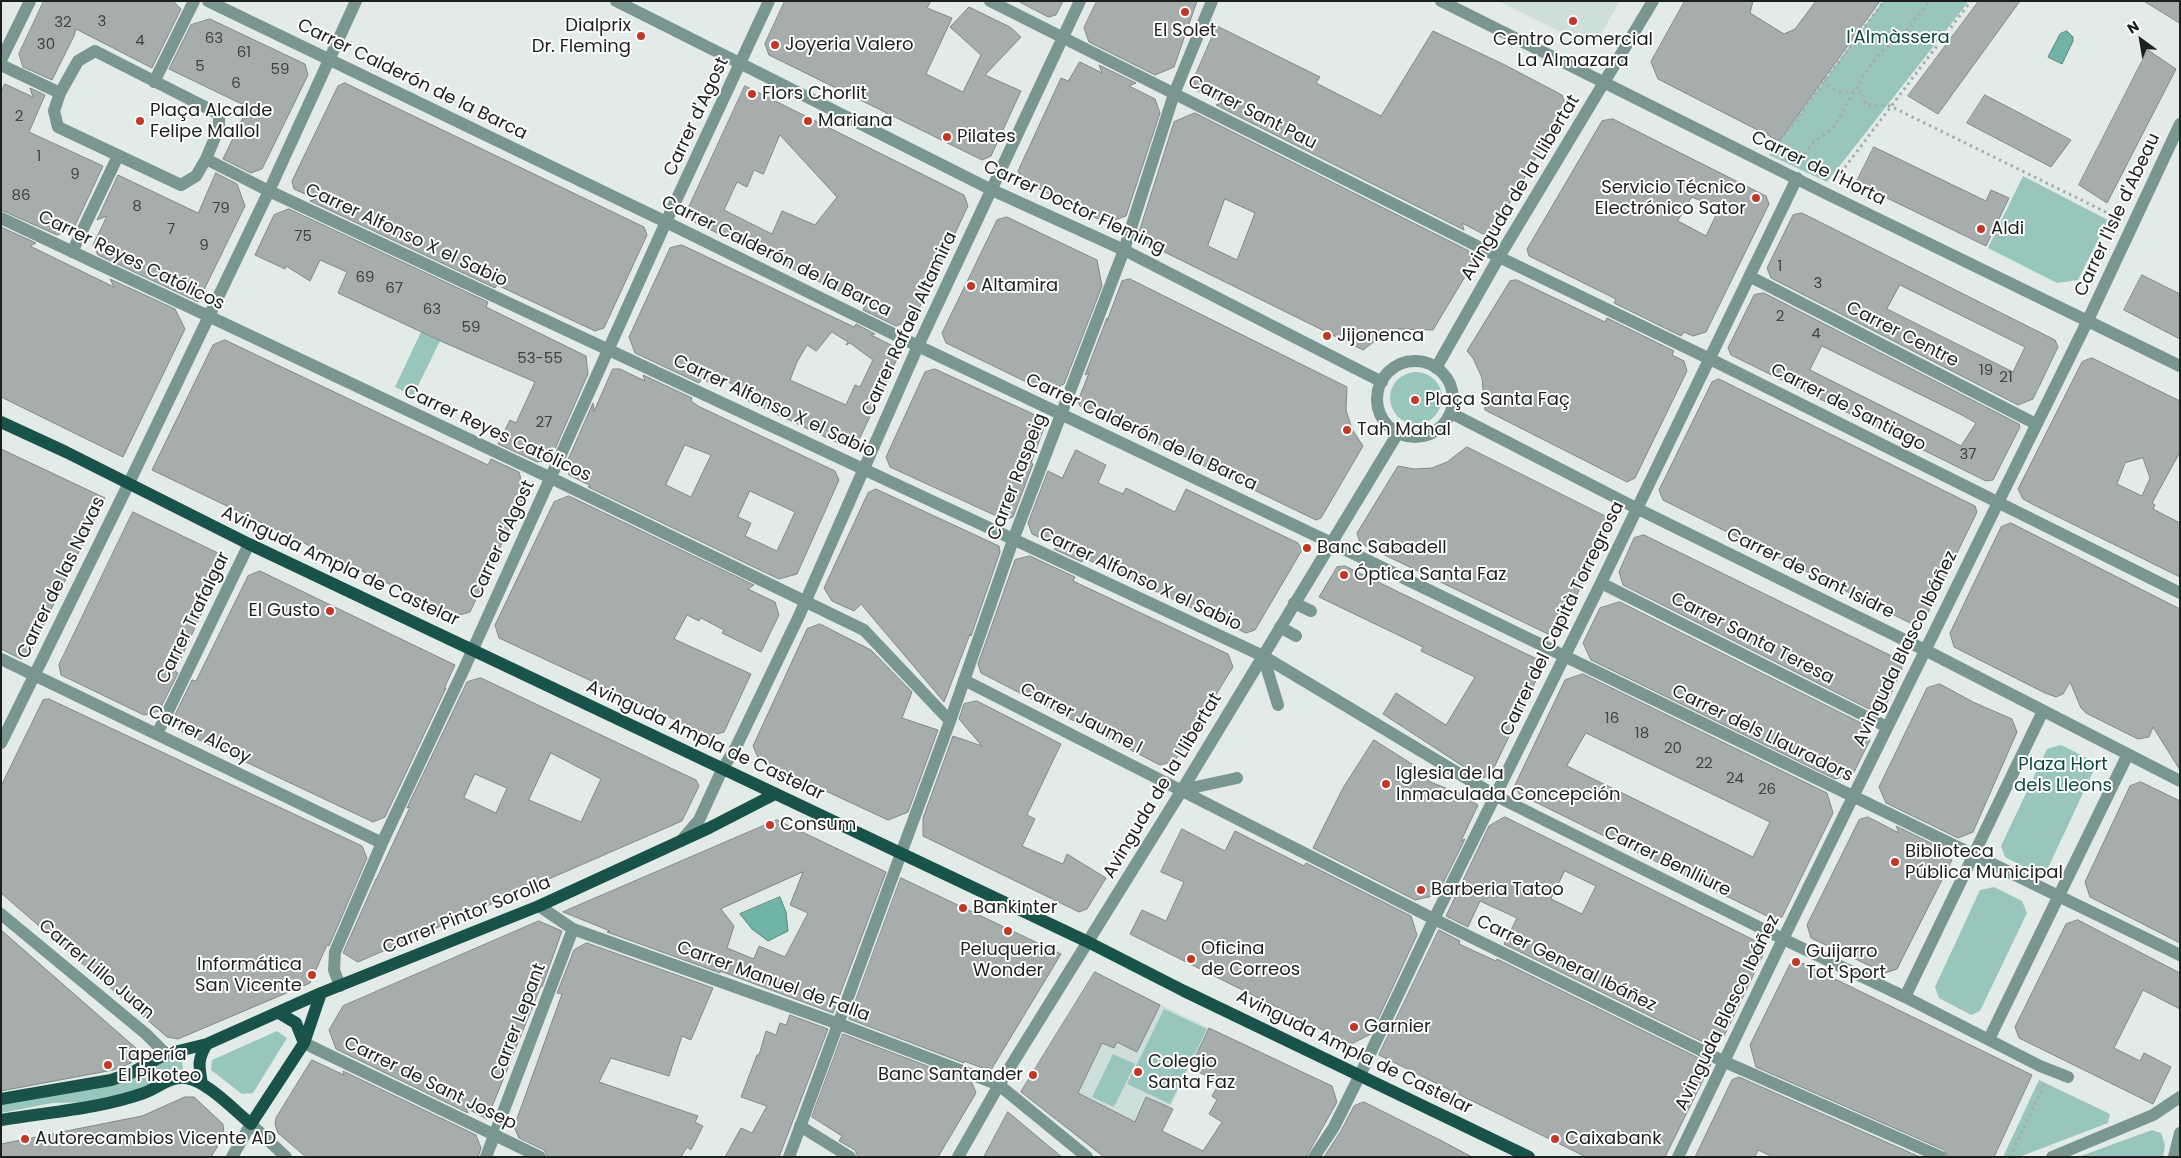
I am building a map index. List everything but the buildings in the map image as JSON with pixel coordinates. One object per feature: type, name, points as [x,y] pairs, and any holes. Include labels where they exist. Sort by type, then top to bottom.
[{"type":"main road","name":"Avinguda Ampla de Castelar","points":[[1,422],[250,544],[722,770],[1088,942],[1184,991],[1529,1157]]},
{"type":"main road","name":"Carrer Pintor Sorolla","points":[[1,1099],[110,1080],[131,1073],[166,1054],[207,1044],[340,986],[539,906],[682,841],[775,794]]},
{"type":"main road","points":[[1,1120],[126,1099],[147,1092],[171,1079],[187,1078],[202,1084],[251,1124],[304,1043],[321,994]]},
{"type":"main road","points":[[279,1013],[296,1023],[304,1043]]},
{"type":"main road","points":[[202,1084],[199,1067],[200,1054],[207,1044]]},
{"type":"street","points":[[1,60],[30,1]]},
{"type":"street","points":[[154,82],[194,1]]},
{"type":"street","name":"Carrer Calderón de la Barca","points":[[208,1],[918,346],[1330,542]]},
{"type":"street","name":"Carrer de las Navas","points":[[1,743],[129,484],[269,191],[356,1]]},
{"type":"street","name":"Carrer Doctor Fleming","points":[[616,1],[992,190],[1124,250],[1382,382]]},
{"type":"street","name":"Carrer d'Agost","points":[[340,986],[334,970],[335,952],[382,843],[769,1]]},
{"type":"street","name":"Carrer Sant Pau","points":[[990,1],[1499,257]]},
{"type":"street","name":"Carrer Rafael Altamira","points":[[682,841],[699,820],[799,616],[918,346],[1080,1]]},
{"type":"street","name":"Carrer Raspeig","points":[[789,1157],[902,854],[1013,540],[1124,250],[1174,94],[1212,1]]},
{"type":"street","name":"Carrer de l'Horta","points":[[1441,1],[1763,162],[1796,172],[1825,193],[2180,366]]},
{"type":"street","name":"Avinguda de la Llibertat","points":[[1436,368],[1499,257],[1653,1]]},
{"type":"street","points":[[95,51],[154,82],[218,114],[219,128],[206,159],[196,176],[181,185],[58,127],[54,112],[60,93],[78,61],[95,51]]},
{"type":"street","points":[[1,65],[60,93]]},
{"type":"street","name":"Carrer l'Isle d'Abeau","points":[[2088,320],[2180,124]]},
{"type":"street","points":[[72,252],[118,156]]},
{"type":"street","name":"Carrer Alfonso X el Sabio","points":[[206,159],[269,191],[1262,656]]},
{"type":"street","name":"Carrer del Capità Torregrosa","points":[[1314,1157],[1334,1127],[1360,1075],[1434,919],[1751,277],[1796,172]]},
{"type":"street","name":"Carrer Reyes Católicos","points":[[1,218],[208,318],[551,478],[864,630],[950,721]]},
{"type":"street","name":"Carrer de Santiago","points":[[1499,257],[1710,359],[2180,593]]},
{"type":"street","name":"Carrer Centre","points":[[1751,277],[2036,424]]},
{"type":"street","name":"Avinguda Blasco Ibáñez","points":[[1678,1157],[1852,797],[2088,320]]},
{"type":"street","points":[[1412,362],[1424,363],[1436,368],[1445,376],[1451,388],[1453,400],[1451,413],[1442,426],[1429,435],[1413,437],[1398,433],[1388,426],[1381,416],[1378,405],[1378,393],[1382,382],[1389,372],[1400,365],[1412,362]]},
{"type":"street","name":"Carrer de Sant Isidre","points":[[1451,413],[1636,508],[1925,650],[2127,756],[2180,781]]},
{"type":"street","name":"Avinguda de la Llibertat","points":[[958,1157],[998,1085],[1182,790],[1330,542],[1398,433]]},
{"type":"street","name":"Carrer dels Llauradors","points":[[1330,542],[2180,955]]},
{"type":"street","name":"Carrer Trafalgar","points":[[156,734],[250,544]]},
{"type":"street","name":"Carrer Santa Teresa","points":[[1601,583],[1888,727]]},
{"type":"street","points":[[1294,602],[1311,611]]},
{"type":"street","points":[[1280,627],[1296,636]]},
{"type":"street","points":[[1262,656],[1278,705]]},
{"type":"street","name":"Carrer Benlliure","points":[[1262,656],[1496,796],[1783,939],[1905,997],[2040,1066],[2068,1077]]},
{"type":"street","name":"Carrer Alcoy","points":[[1,659],[382,843]]},
{"type":"street","name":"Carrer Jaume I","points":[[964,680],[1182,790]]},
{"type":"street","points":[[1905,997],[2043,711]]},
{"type":"street","points":[[1989,1039],[2127,756]]},
{"type":"street","points":[[1182,790],[1236,778]]},
{"type":"street","name":"Carrer General Ibáñez","points":[[1182,790],[1434,919],[1725,1062],[1941,1157]]},
{"type":"street","name":"Carrer Manuel de Falla","points":[[539,906],[573,929],[838,1024],[998,1085],[1087,1157]]},
{"type":"street","name":"Carrer Lillo Juan","points":[[1,914],[146,1034],[166,1054]]},
{"type":"street","name":"Carrer Lepant","points":[[486,1157],[573,929]]},
{"type":"street","name":"Carrer de Sant Josep","points":[[304,1043],[540,1157]]},
{"type":"street","points":[[2052,1157],[2153,1115],[2180,1097]]},
{"type":"street","points":[[232,1157],[251,1124],[286,1157]]},
{"type":"street","points":[[800,1126],[850,1157]]},
{"type":"street","points":[[2174,1157],[2180,1133]]},
{"type":"path","points":[[1763,162],[1780,143],[1825,79],[1884,1]]},
{"type":"path","points":[[1796,172],[1814,142],[1833,128],[1880,53],[1904,33],[1929,1]]},
{"type":"path","points":[[1825,193],[1972,1]]},
{"type":"path","points":[[1825,79],[1826,84],[1836,92],[1863,93],[1866,105],[1890,106],[2133,225]]},
{"type":"path","points":[[2010,1157],[2045,1082],[2068,1077]]},
{"type":"shaded area","name":"Centro Comercial La Almazara","points":[[1498,1],[1620,1],[1598,40],[1581,42]]},
{"type":"shaded area","points":[[2067,31],[2073,37],[2073,41],[2062,64],[2048,57],[2060,34]]},
{"type":"shaded area","points":[[780,897],[786,912],[788,931],[768,941],[752,929],[740,914]]},
{"type":"shaded area","name":"Colegio Santa Faz","points":[[1128,989],[1209,1028],[1170,1108],[1149,1157],[1063,1124]]},
{"type":"green space","name":"l'Almàssera","points":[[1883,1],[1969,1],[1827,182],[1769,155]]},
{"type":"green space","points":[[2023,176],[2108,220],[2078,280],[2057,283],[1988,248]]},
{"type":"green space","points":[[421,332],[440,341],[413,396],[395,387]]},
{"type":"green space","points":[[1416,372],[1426,374],[1434,380],[1440,388],[1442,398],[1440,408],[1434,416],[1426,422],[1416,424],[1406,422],[1398,416],[1392,408],[1390,398],[1392,388],[1398,380],[1406,374]]},
{"type":"green space","name":"Plaza Hort dels Lleons","points":[[2061,745],[2089,759],[2093,772],[2047,870],[2038,874],[2005,857],[2001,846],[2047,749]]},
{"type":"green space","points":[[1994,887],[2022,901],[2027,913],[1980,1011],[1971,1015],[1939,998],[1935,987],[1980,890]]},
{"type":"green space","points":[[1164,1009],[1207,1029],[1170,1104],[1127,1084]]},
{"type":"green space","points":[[277,1031],[287,1038],[253,1093],[242,1094],[211,1070],[212,1060]]},
{"type":"green space","points":[[1113,1054],[1135,1064],[1114,1107],[1092,1097]]},
{"type":"green space","points":[[173,1056],[182,1060],[183,1070],[141,1090],[87,1102],[52,1103],[1,1113],[1,1104],[135,1077]]},
{"type":"green space","points":[[2039,1080],[2110,1114],[2108,1123],[2019,1157],[2003,1157]]},
{"type":"green space","points":[[2152,1130],[2161,1133],[2165,1145],[2163,1157],[2078,1157]]},
{"type":"place","name":"El Solet","points":[[1185,12]]},
{"type":"place","name":"Centro Comercial La Almazara","points":[[1573,21]]},
{"type":"place","name":"Dialprix Dr. Fleming","points":[[641,36]]},
{"type":"place","name":"Joyeria Valero","points":[[775,45]]},
{"type":"place","name":"Flors Chorlit","points":[[752,94]]},
{"type":"place","name":"Plaça Alcalde Felipe Mallol","points":[[140,121]]},
{"type":"place","name":"Mariana","points":[[808,121]]},
{"type":"place","name":"Pilates","points":[[947,137]]},
{"type":"place","name":"Servicio Técnico Electrónico Sator","points":[[1756,198]]},
{"type":"place","name":"Aldi","points":[[1981,229]]},
{"type":"place","name":"Altamira","points":[[971,286]]},
{"type":"place","name":"Jijonenca","points":[[1327,336]]},
{"type":"place","name":"Plaça Santa Faç","points":[[1415,400]]},
{"type":"place","name":"Tah Mahal","points":[[1347,430]]},
{"type":"place","name":"Banc Sabadell","points":[[1307,548]]},
{"type":"place","name":"Óptica Santa Faz","points":[[1344,575]]},
{"type":"place","name":"El Gusto","points":[[330,611]]},
{"type":"place","name":"Iglesia de la Inmaculada Concepción","points":[[1386,784]]},
{"type":"place","name":"Consum","points":[[770,825]]},
{"type":"place","name":"Biblioteca Pública Municipal","points":[[1895,862]]},
{"type":"place","name":"Barberia Tatoo","points":[[1421,890]]},
{"type":"place","name":"Bankinter","points":[[963,908]]},
{"type":"place","name":"Peluqueria Wonder","points":[[1008,931]]},
{"type":"place","name":"Oficina de Correos","points":[[1191,959]]},
{"type":"place","name":"Guijarro Tot Sport","points":[[1796,962]]},
{"type":"place","name":"Informática San Vicente","points":[[312,975]]},
{"type":"place","name":"Garnier","points":[[1354,1027]]},
{"type":"place","name":"Tapería El Pikoteo","points":[[108,1065]]},
{"type":"place","name":"Colegio Santa Faz","points":[[1138,1072]]},
{"type":"place","name":"Banc Santander","points":[[1033,1075]]},
{"type":"place","name":"Autorecambios Vicente AD","points":[[25,1139]]},
{"type":"place","name":"Caixabank","points":[[1555,1139]]}]
